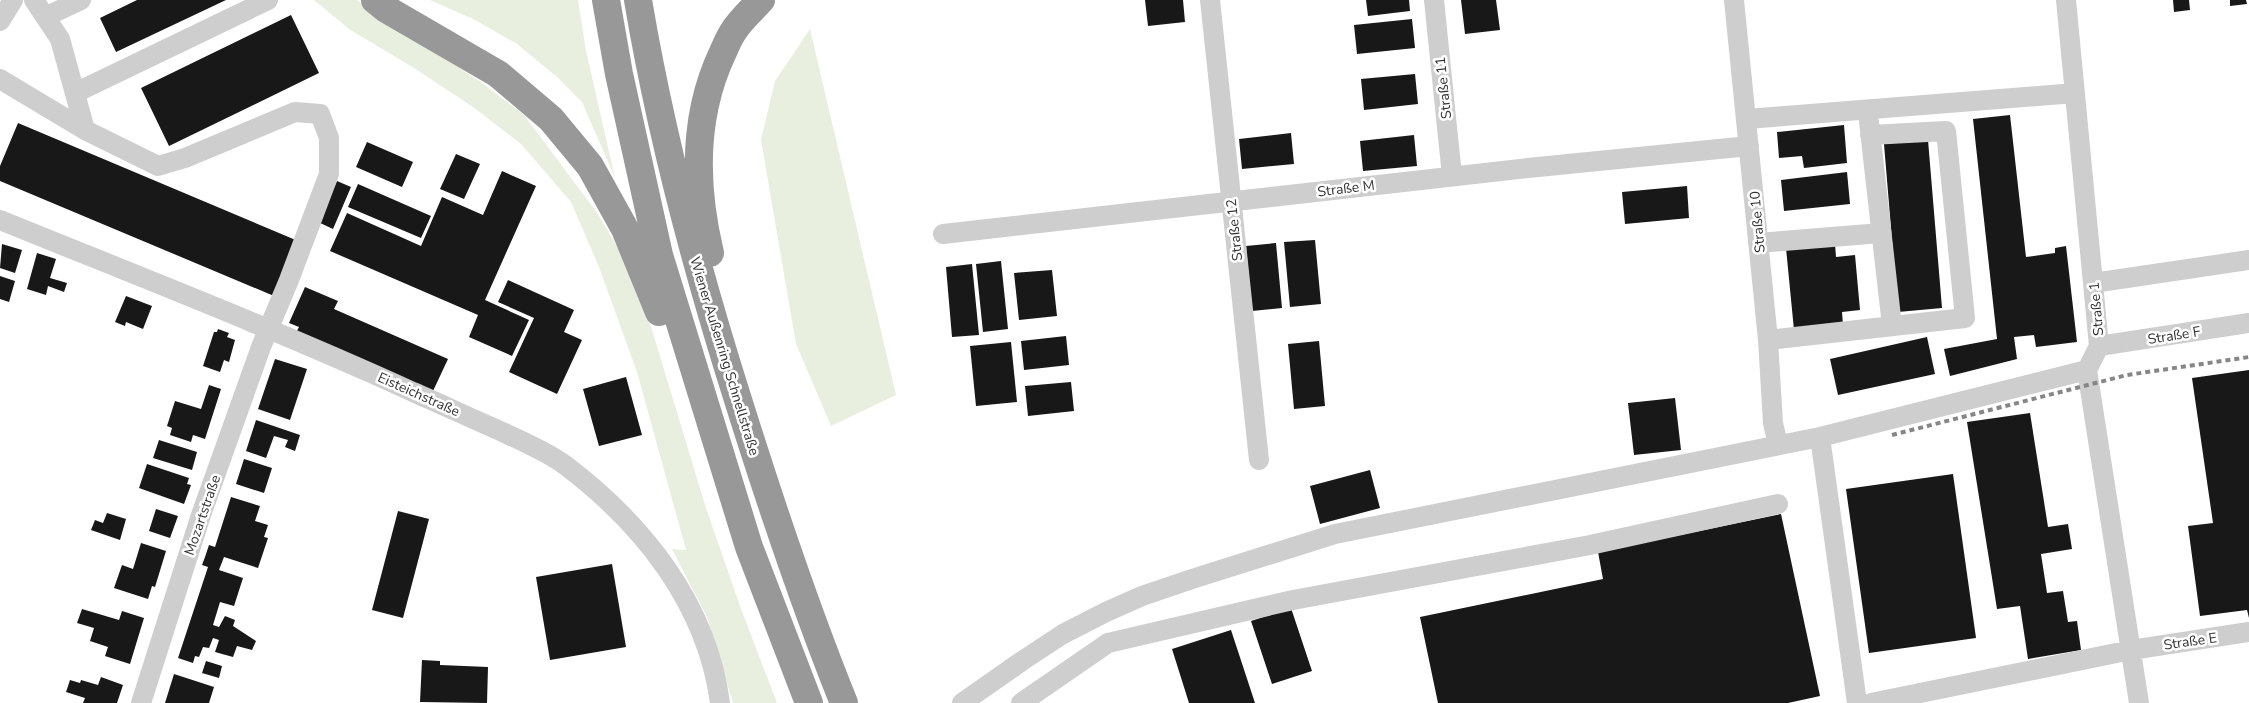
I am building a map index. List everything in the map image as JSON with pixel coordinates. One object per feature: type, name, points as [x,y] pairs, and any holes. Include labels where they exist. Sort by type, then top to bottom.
[{"type":"highway","points":[[375,0],[386,9],[498,74],[551,119],[590,166],[625,229],[654,299],[667,337],[695,375]]},
{"type":"highway","points":[[606,0],[619,74],[658,255],[749,547],[805,693]]},
{"type":"highway","name":"Wiener Außenring Schnellstraße","points":[[638,0],[651,77],[686,226],[706,300],[781,537],[844,703]]},
{"type":"highway","points":[[706,300],[715,272],[705,232],[698,171],[700,122],[712,76],[733,32],[761,0]]},
{"type":"street","points":[[0,21],[13,0]]},
{"type":"street","points":[[34,0],[60,40],[85,130]]},
{"type":"street","points":[[45,17],[81,0]]},
{"type":"street","points":[[75,93],[268,0]]},
{"type":"street","name":"Straße 12","points":[[1210,0],[1259,460]]},
{"type":"street","name":"Straße 11","points":[[1434,0],[1452,176]]},
{"type":"street","name":"Straße 10","points":[[1734,0],[1768,340],[1773,423],[1778,445]]},
{"type":"street","name":"Straße 1","points":[[2066,0],[2099,346],[2087,370]]},
{"type":"street","points":[[0,79],[85,130]]},
{"type":"street","points":[[1747,119],[2075,93]]},
{"type":"street","points":[[1867,110],[1892,326]]},
{"type":"street","name":"Mozartstraße","points":[[85,130],[158,166],[185,158],[295,112],[320,114],[329,138],[329,174],[289,280],[268,328],[201,516],[141,703]]},
{"type":"street","points":[[1768,340],[1965,318],[1946,131],[1870,135]]},
{"type":"street","name":"Straße M","points":[[943,234],[1452,176],[1749,146]]},
{"type":"street","name":"Eisteichstraße","points":[[0,220],[268,328],[529,444],[562,464],[608,500],[651,546],[689,604],[708,650],[720,703]]},
{"type":"street","points":[[1758,243],[1881,233]]},
{"type":"street","points":[[2093,283],[2249,260]]},
{"type":"street","name":"Straße F","points":[[2099,346],[2249,323]]},
{"type":"street","points":[[962,703],[1064,634],[1142,596],[1354,530],[1820,437],[2087,370],[2139,703]]},
{"type":"street","points":[[1820,437],[1857,703]]},
{"type":"street","points":[[1022,703],[1108,643],[1293,600],[1590,545],[1778,504]]},
{"type":"street","name":"Straße E","points":[[1871,703],[2131,650],[2249,632]]},
{"type":"green space","points":[[314,0],[357,0],[482,83],[524,115],[598,214],[623,257],[649,320],[706,508],[740,606],[777,703],[733,703],[707,617],[672,549],[686,550],[637,372],[599,267],[571,202],[521,144],[473,107],[414,68],[349,29]]},
{"type":"green space","points":[[430,0],[578,0],[586,51],[615,178],[582,102],[557,77],[517,44],[475,20]]},
{"type":"green space","points":[[810,29],[896,395],[831,426],[796,344],[761,140],[775,81]]},
{"type":"building","points":[[137,0],[226,0],[116,52],[100,18]]},
{"type":"building","points":[[1145,0],[1183,0],[1185,22],[1148,26]]},
{"type":"building","points":[[1366,0],[1409,0],[1410,11],[1368,16]]},
{"type":"building","points":[[1461,0],[1496,0],[1500,30],[1465,34]]},
{"type":"building","points":[[2173,0],[2189,0],[2190,10],[2174,12]]},
{"type":"building","points":[[2230,0],[2246,0],[2247,4],[2230,6]]},
{"type":"building","points":[[291,15],[319,73],[169,146],[141,88]]},
{"type":"building","points":[[1412,19],[1415,48],[1357,54],[1354,25]]},
{"type":"building","points":[[1415,74],[1418,104],[1364,110],[1361,79]]},
{"type":"building","points":[[2010,115],[2026,257],[2055,253],[2055,248],[2066,246],[2077,342],[2036,347],[2034,335],[2014,337],[2017,359],[1950,376],[1944,349],[1997,339],[1973,119]]},
{"type":"building","points":[[18,123],[298,241],[274,296],[0,181],[0,166]]},
{"type":"building","points":[[1844,125],[1847,163],[1804,168],[1802,156],[1779,158],[1777,132]]},
{"type":"building","points":[[1291,133],[1294,164],[1242,169],[1239,139]]},
{"type":"building","points":[[1414,135],[1417,166],[1363,171],[1360,141]]},
{"type":"building","points":[[1928,140],[1942,308],[1898,312],[1884,144]]},
{"type":"building","points":[[367,142],[413,162],[402,187],[356,167]]},
{"type":"building","points":[[456,154],[480,164],[464,199],[440,189]]},
{"type":"building","points":[[502,171],[536,186],[485,300],[529,320],[512,356],[469,337],[478,315],[330,251],[347,213],[421,246],[442,197],[483,215]]},
{"type":"building","points":[[1847,172],[1850,204],[1784,211],[1781,180]]},
{"type":"building","points":[[337,181],[351,187],[333,229],[318,222]]},
{"type":"building","points":[[358,184],[431,216],[421,238],[348,207]]},
{"type":"building","points":[[1687,186],[1689,218],[1625,224],[1622,192]]},
{"type":"building","points":[[1315,240],[1321,304],[1290,307],[1284,242]]},
{"type":"building","points":[[1276,243],[1282,308],[1252,311],[1246,246]]},
{"type":"building","points":[[2,244],[22,250],[15,273],[0,268]]},
{"type":"building","points":[[1835,244],[1836,257],[1855,255],[1860,310],[1842,312],[1843,325],[1794,330],[1786,248]]},
{"type":"building","points":[[37,253],[56,259],[50,278],[67,283],[64,292],[48,286],[46,295],[27,289]]},
{"type":"building","points":[[1001,261],[1008,329],[983,332],[976,264]]},
{"type":"building","points":[[972,264],[979,335],[952,337],[946,267]]},
{"type":"building","points":[[1052,270],[1057,316],[1019,320],[1014,273]]},
{"type":"building","points":[[0,276],[15,281],[9,302],[0,299]]},
{"type":"building","points":[[508,280],[574,310],[564,332],[582,340],[557,394],[509,372],[534,318],[498,302]]},
{"type":"building","points":[[305,287],[338,301],[334,309],[448,359],[433,391],[297,331],[299,327],[289,323]]},
{"type":"building","points":[[126,296],[152,306],[143,329],[126,322],[125,326],[115,322]]},
{"type":"building","points":[[218,329],[229,333],[227,337],[235,340],[229,362],[224,360],[220,372],[203,366],[214,332],[217,332]]},
{"type":"building","points":[[1066,336],[1069,365],[1024,370],[1021,341]]},
{"type":"building","points":[[1927,337],[1935,374],[1838,395],[1830,359]]},
{"type":"building","points":[[1319,341],[1325,406],[1294,409],[1288,344]]},
{"type":"building","points":[[1011,342],[1017,402],[976,406],[970,346]]},
{"type":"building","points":[[275,359],[307,369],[290,420],[258,409]]},
{"type":"building","points":[[2249,370],[2249,618],[2247,610],[2200,616],[2188,526],[2213,523],[2192,378]]},
{"type":"building","points":[[626,377],[642,435],[599,446],[583,389]]},
{"type":"building","points":[[1071,382],[1074,411],[1028,416],[1025,386]]},
{"type":"building","points":[[209,385],[221,389],[205,439],[193,435],[191,442],[170,435],[172,428],[167,426],[175,401],[201,409]]},
{"type":"building","points":[[1675,398],[1681,450],[1634,455],[1628,403]]},
{"type":"building","points":[[2030,413],[2048,527],[2068,524],[2072,549],[2041,554],[2047,593],[2063,591],[2068,622],[2077,621],[2081,650],[2028,659],[2020,606],[1997,609],[1967,422]]},
{"type":"building","points":[[256,420],[300,435],[295,451],[285,447],[288,440],[274,436],[266,458],[246,451]]},
{"type":"building","points":[[159,440],[197,452],[192,470],[153,458]]},
{"type":"building","points":[[244,459],[272,468],[264,493],[236,484]]},
{"type":"building","points":[[147,464],[189,478],[187,484],[191,485],[184,504],[139,488]]},
{"type":"building","points":[[1370,470],[1380,508],[1320,524],[1310,486]]},
{"type":"building","points":[[1953,474],[1976,638],[1869,653],[1846,489]]},
{"type":"building","points":[[231,497],[260,506],[255,521],[268,525],[264,537],[268,538],[258,568],[224,557],[219,570],[243,578],[234,606],[220,602],[213,625],[219,627],[225,616],[235,620],[233,626],[256,641],[252,650],[237,646],[233,657],[215,652],[219,640],[213,638],[209,648],[203,647],[199,657],[195,656],[193,663],[178,658],[208,567],[202,565],[209,545],[215,547]]},
{"type":"building","points":[[156,509],[178,516],[170,538],[149,531]]},
{"type":"building","points":[[398,511],[429,519],[403,618],[372,610]]},
{"type":"building","points":[[107,513],[126,519],[120,540],[91,530],[95,520],[103,523]]},
{"type":"building","points":[[1781,514],[1820,696],[1788,703],[1438,703],[1420,617],[1603,579],[1598,552]]},
{"type":"building","points":[[141,543],[166,551],[155,587],[152,586],[148,599],[114,588],[122,565],[133,569]]},
{"type":"building","points":[[612,564],[626,647],[550,660],[536,577]]},
{"type":"building","points":[[1291,608],[1312,671],[1272,684],[1251,621]]},
{"type":"building","points":[[82,609],[119,620],[122,611],[144,618],[130,664],[105,656],[108,647],[90,641],[94,628],[77,623]]},
{"type":"building","points":[[1231,630],[1255,703],[1189,703],[1172,649]]},
{"type":"building","points":[[422,660],[440,661],[440,665],[488,667],[487,703],[420,702]]},
{"type":"building","points":[[206,661],[222,666],[219,678],[202,673]]},
{"type":"building","points":[[174,674],[214,687],[209,703],[165,703]]},
{"type":"building","points":[[101,677],[123,685],[117,703],[83,703],[85,698],[66,692],[70,680],[80,683],[81,680],[98,685]]},
{"type":"railway","points":[[1892,435],[2127,375],[2249,357]]}]
